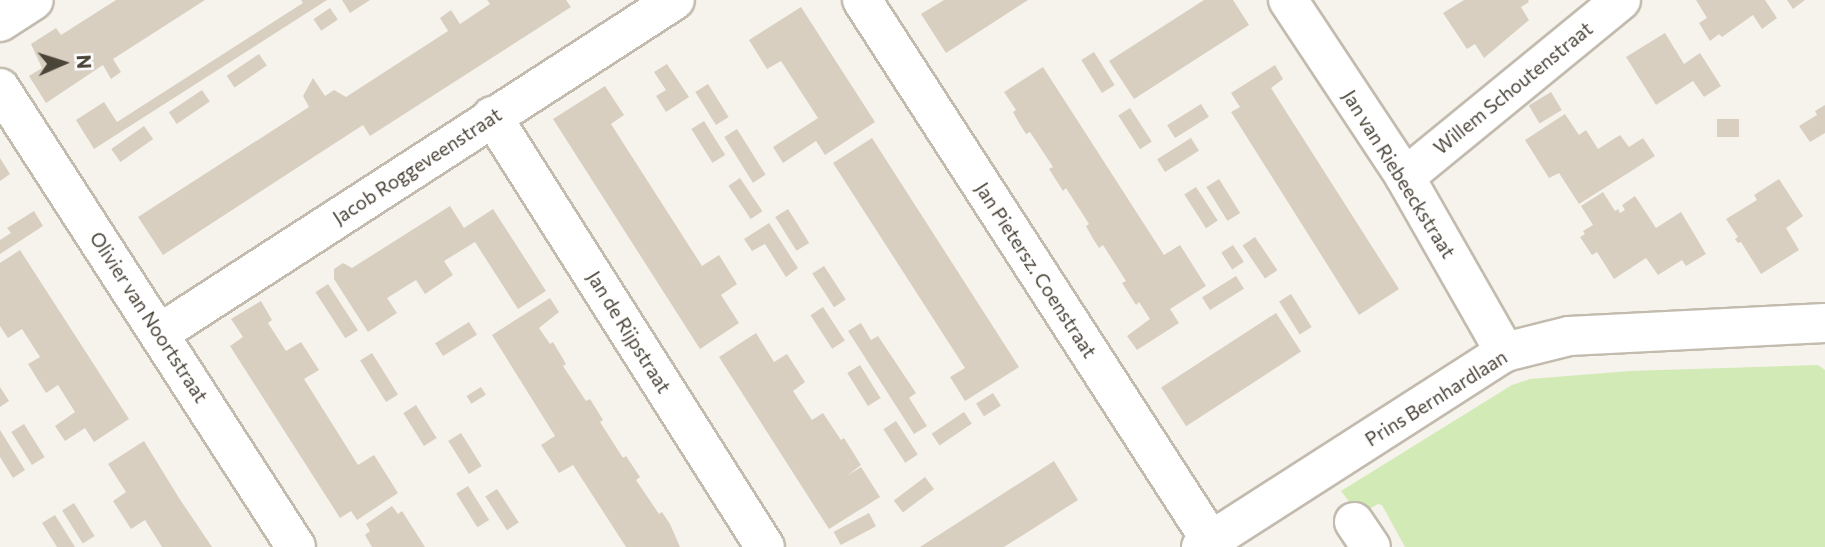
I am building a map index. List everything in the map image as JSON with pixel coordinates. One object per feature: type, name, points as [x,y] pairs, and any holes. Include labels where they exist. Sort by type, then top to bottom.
[{"type":"street","points":[[0,22],[34,0]]},
{"type":"street","name":"Jacob Roggeveenstraat","points":[[160,333],[675,0]]},
{"type":"street","name":"Jan Pietersz. Coenstraat","points":[[862,0],[1206,544]]},
{"type":"street","name":"Jan van Riebeeckstraat","points":[[1288,0],[1405,177],[1505,352]]},
{"type":"street","name":"Willem Schoutenstraat","points":[[1405,177],[1621,0]]},
{"type":"street","name":"Olivier van Noortstraat","points":[[0,88],[296,547]]},
{"type":"street","name":"Jan de Rijpstraat","points":[[492,116],[765,547]]},
{"type":"street","name":"Prins Bernhardlaan","points":[[1206,544],[1505,352],[1569,336],[1825,323]]},
{"type":"green space","points":[[1818,365],[1825,370],[1825,547],[1405,547],[1382,505],[1378,504],[1359,515],[1341,491],[1512,385],[1530,379],[1630,371]]},
{"type":"building","points":[[116,0],[205,0],[113,59],[121,72],[111,79],[103,65],[46,103],[29,76],[42,68],[31,44],[56,28],[61,35]]},
{"type":"building","points":[[301,0],[327,0],[94,149],[76,120],[104,102],[117,122],[303,3]]},
{"type":"building","points":[[342,0],[370,0],[350,13]]},
{"type":"building","points":[[487,0],[566,0],[571,7],[370,136],[363,125],[163,255],[138,217],[309,107],[303,96],[313,78],[325,96],[334,90],[346,97],[448,31],[440,18],[451,10],[460,24],[490,4]]},
{"type":"building","points":[[944,0],[1028,0],[946,53],[921,14]]},
{"type":"building","points":[[1204,0],[1233,0],[1249,25],[1134,99],[1109,61]]},
{"type":"building","points":[[1464,0],[1528,0],[1529,2],[1521,7],[1529,20],[1484,58],[1475,44],[1467,49],[1443,13]]},
{"type":"building","points":[[1696,0],[1765,0],[1777,18],[1762,29],[1753,15],[1722,37],[1719,34],[1710,41],[1699,23],[1707,18]]},
{"type":"building","points":[[1787,0],[1805,0],[1793,9]]},
{"type":"building","points":[[801,7],[875,122],[825,155],[816,141],[783,163],[773,147],[818,118],[781,61],[767,69],[749,40]]},
{"type":"building","points":[[330,8],[338,20],[321,31],[313,19]]},
{"type":"building","points":[[1665,33],[1684,64],[1700,53],[1721,86],[1704,97],[1693,81],[1656,105],[1626,57]]},
{"type":"building","points":[[1094,52],[1115,85],[1102,93],[1081,60]]},
{"type":"building","points":[[259,54],[267,66],[234,87],[227,76]]},
{"type":"building","points":[[667,64],[689,97],[666,112],[656,96],[666,90],[654,72]]},
{"type":"building","points":[[1275,65],[1283,79],[1271,88],[1399,289],[1359,315],[1231,112],[1240,107],[1231,93]]},
{"type":"building","points":[[1043,67],[1164,255],[1180,245],[1206,286],[1170,309],[1179,323],[1137,350],[1127,336],[1150,319],[1139,302],[1136,305],[1122,283],[1126,281],[1103,245],[1099,248],[1086,226],[1089,224],[1066,188],[1063,191],[1049,169],[1053,167],[1030,132],[1026,134],[1013,112],[1016,110],[1004,92]]},
{"type":"building","points":[[708,84],[729,117],[716,125],[695,92]]},
{"type":"building","points":[[605,86],[624,115],[611,124],[702,266],[719,255],[737,284],[721,295],[739,323],[700,349],[553,119]]},
{"type":"building","points":[[202,90],[210,102],[177,124],[169,112]]},
{"type":"building","points":[[1551,92],[1562,110],[1540,123],[1529,105]]},
{"type":"building","points":[[1201,104],[1209,117],[1175,138],[1167,125]]},
{"type":"building","points":[[1825,105],[1825,133],[1810,142],[1799,126],[1817,115],[1815,111]]},
{"type":"building","points":[[1130,108],[1152,142],[1140,149],[1118,116]]},
{"type":"building","points":[[1565,114],[1579,135],[1586,130],[1598,149],[1620,135],[1629,147],[1643,138],[1655,156],[1579,204],[1559,173],[1549,178],[1525,140]]},
{"type":"building","points":[[1717,119],[1739,119],[1739,137],[1717,137]]},
{"type":"building","points":[[704,121],[725,155],[712,163],[691,129]]},
{"type":"building","points":[[144,126],[153,139],[120,162],[111,149]]},
{"type":"building","points":[[737,129],[766,175],[753,183],[724,137]]},
{"type":"building","points":[[872,138],[1019,367],[965,401],[950,377],[965,368],[833,163]]},
{"type":"building","points":[[1191,138],[1199,151],[1165,172],[1157,159]]},
{"type":"building","points":[[0,158],[10,174],[0,181]]},
{"type":"building","points":[[740,178],[762,211],[751,219],[728,186]]},
{"type":"building","points":[[1219,179],[1240,213],[1227,221],[1206,187]]},
{"type":"building","points":[[1779,179],[1803,216],[1786,228],[1799,250],[1761,274],[1741,242],[1738,243],[1735,239],[1738,237],[1726,219],[1757,200],[1754,195]]},
{"type":"building","points":[[1196,187],[1218,221],[1206,228],[1184,195]]},
{"type":"building","points":[[1603,192],[1615,211],[1618,209],[1620,213],[1625,210],[1622,205],[1635,196],[1656,228],[1681,212],[1706,254],[1686,266],[1682,260],[1658,275],[1646,258],[1614,279],[1597,252],[1592,255],[1580,237],[1585,234],[1583,231],[1593,225],[1581,206]]},
{"type":"building","points":[[450,206],[464,228],[493,209],[546,291],[518,309],[475,242],[444,261],[453,275],[425,294],[416,280],[387,298],[397,313],[368,332],[334,279],[334,269],[343,263],[352,268]]},
{"type":"building","points":[[788,209],[809,243],[796,251],[775,217]]},
{"type":"building","points":[[34,211],[43,226],[0,254],[0,240],[11,233],[7,228]]},
{"type":"building","points":[[769,223],[798,268],[786,277],[765,244],[752,251],[744,239]]},
{"type":"building","points":[[1255,237],[1277,270],[1265,279],[1243,245]]},
{"type":"building","points":[[1233,245],[1244,262],[1232,269],[1221,253]]},
{"type":"building","points":[[20,250],[129,419],[94,442],[85,428],[65,441],[55,426],[75,412],[58,385],[46,393],[28,364],[40,357],[22,329],[8,338],[0,326],[0,263]]},
{"type":"building","points":[[824,266],[846,300],[834,307],[812,274]]},
{"type":"building","points":[[1236,276],[1244,289],[1210,310],[1202,297]]},
{"type":"building","points":[[328,284],[358,330],[345,338],[315,292]]},
{"type":"building","points":[[1291,294],[1312,327],[1300,334],[1279,301]]},
{"type":"building","points":[[550,298],[559,312],[539,328],[550,344],[553,342],[566,364],[563,366],[586,401],[590,399],[603,420],[600,422],[623,458],[626,456],[640,477],[636,480],[659,514],[662,512],[670,524],[680,547],[626,547],[573,465],[559,473],[541,445],[555,436],[492,335]]},
{"type":"building","points":[[261,301],[272,320],[268,323],[286,351],[301,342],[319,370],[304,379],[358,465],[374,455],[398,493],[357,520],[351,511],[340,518],[230,346],[243,337],[231,319]]},
{"type":"building","points":[[823,307],[845,341],[832,349],[810,315]]},
{"type":"building","points":[[1276,313],[1301,352],[1186,426],[1161,388]]},
{"type":"building","points":[[469,322],[477,335],[443,356],[435,343]]},
{"type":"building","points":[[861,323],[871,340],[878,336],[916,393],[909,398],[927,426],[914,434],[848,331]]},
{"type":"building","points":[[756,333],[774,362],[787,354],[805,382],[793,391],[812,420],[823,413],[841,440],[844,438],[861,465],[847,476],[861,467],[880,497],[829,529],[719,357]]},
{"type":"building","points":[[372,353],[398,395],[386,402],[360,360]]},
{"type":"building","points":[[860,365],[881,398],[868,406],[847,373]]},
{"type":"building","points":[[0,387],[9,401],[0,407]]},
{"type":"building","points":[[481,387],[486,395],[471,404],[467,396]]},
{"type":"building","points":[[993,393],[1001,406],[984,416],[976,404]]},
{"type":"building","points":[[416,405],[437,438],[424,446],[403,413]]},
{"type":"building","points":[[964,412],[972,424],[939,445],[932,434]]},
{"type":"building","points":[[896,421],[918,455],[905,463],[883,429]]},
{"type":"building","points":[[24,424],[45,457],[32,465],[11,432]]},
{"type":"building","points":[[0,430],[25,470],[13,478],[0,457]]},
{"type":"building","points":[[461,433],[482,466],[469,474],[448,441]]},
{"type":"building","points":[[144,441],[212,547],[162,547],[145,520],[131,529],[113,501],[126,492],[108,464]]},
{"type":"building","points":[[1054,461],[1078,500],[1004,547],[920,547]]},
{"type":"building","points":[[925,477],[934,489],[903,512],[894,500]]},
{"type":"building","points":[[468,486],[489,520],[477,527],[456,493]]},
{"type":"building","points":[[497,489],[519,523],[507,530],[485,497]]},
{"type":"building","points":[[74,503],[95,536],[83,543],[62,510]]},
{"type":"building","points":[[392,506],[398,514],[402,511],[425,547],[372,547],[365,535],[370,531],[366,524]]},
{"type":"building","points":[[869,513],[876,526],[841,545],[834,532]]},
{"type":"building","points":[[55,515],[75,547],[57,547],[42,523]]}]
